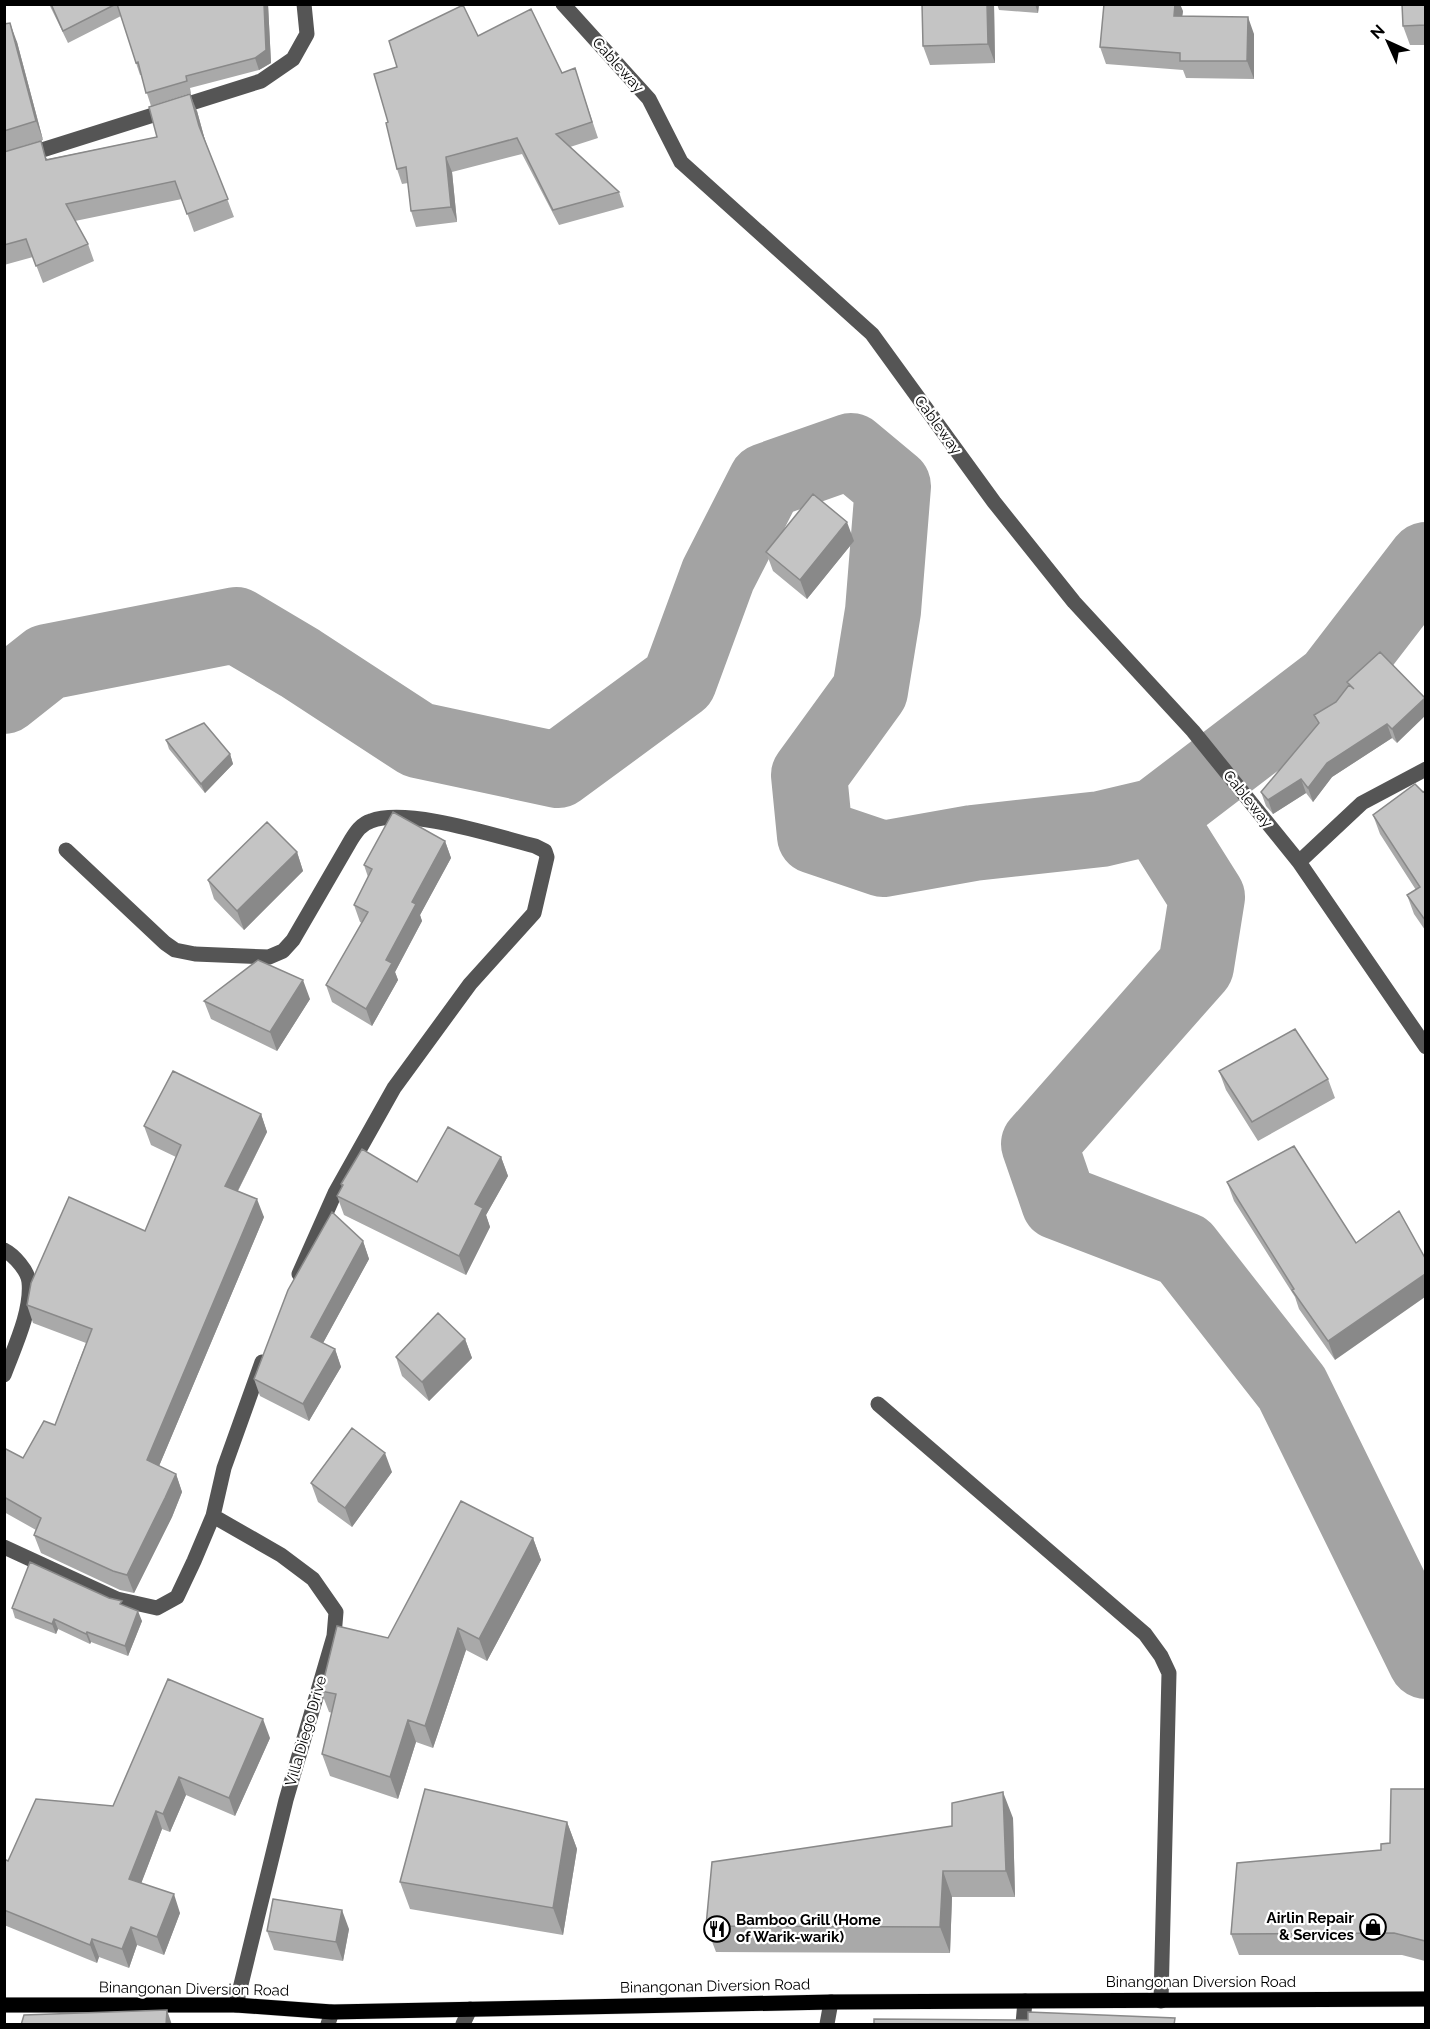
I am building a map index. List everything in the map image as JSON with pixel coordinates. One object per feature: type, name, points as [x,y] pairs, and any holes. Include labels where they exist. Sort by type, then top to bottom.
[{"type":"main road","name":"Binangonan Diversion Road","points":[[4,2005],[236,2005],[330,2018],[470,2008],[831,2002],[1425,2000]]},
{"type":"street","points":[[4,162],[261,81],[293,59],[307,34],[303,4]]},
{"type":"street","name":"Cableway","points":[[563,4],[648,99],[681,162],[872,334],[994,502],[1074,602],[1192,731],[1299,862],[1425,1047]]},
{"type":"street","points":[[1299,862],[1362,802],[1425,769]]},
{"type":"street","points":[[66,850],[175,950],[195,954],[269,957],[283,951],[293,940],[358,829],[369,821],[391,817],[426,819],[535,846],[545,851],[547,856],[534,913],[470,984],[394,1088],[336,1193],[293,1286]]},
{"type":"street","points":[[4,1250],[14,1255],[29,1280],[25,1320],[4,1375]]},
{"type":"street","points":[[4,1547],[117,1599],[157,1608],[177,1597],[213,1516],[224,1468],[267,1349]]},
{"type":"street","points":[[878,1404],[1145,1634],[1161,1656],[1168,1673],[1161,2001]]},
{"type":"street","name":"Villa Diego Drive","points":[[213,1516],[281,1555],[313,1579],[336,1612],[334,1636],[286,1800],[236,2005]]},
{"type":"street","points":[[1023,2025],[1025,2001]]},
{"type":"street","points":[[826,2025],[831,2002]]},
{"type":"street","points":[[464,2025],[470,2008]]},
{"type":"building","points":[[51,4],[116,4],[63,31]]},
{"type":"building","points":[[117,4],[264,4],[266,50],[255,58],[186,76],[187,81],[146,93],[138,62],[136,63]]},
{"type":"building","points":[[922,4],[987,4],[988,44],[923,46]]},
{"type":"building","points":[[1104,4],[1175,4],[1174,16],[1248,17],[1247,61],[1180,61],[1180,53],[1100,47]]},
{"type":"building","points":[[1402,4],[1425,4],[1425,25],[1403,26]]},
{"type":"building","points":[[463,5],[478,36],[531,9],[562,73],[575,68],[592,122],[556,134],[619,192],[553,210],[517,138],[446,157],[451,207],[411,211],[406,167],[397,169],[386,123],[388,122],[374,74],[397,67],[389,41]]},
{"type":"building","points":[[10,23],[36,121],[4,131],[4,24]]},
{"type":"building","points":[[190,94],[199,126],[228,199],[187,214],[175,181],[66,204],[88,244],[36,266],[26,239],[4,245],[4,152],[41,141],[46,160],[157,137],[149,107]]},
{"type":"building","points":[[813,494],[847,522],[800,580],[766,552]]},
{"type":"building","points":[[1380,652],[1425,698],[1392,729],[1387,724],[1327,763],[1308,788],[1301,779],[1268,800],[1261,792],[1319,723],[1314,715],[1336,702],[1349,685],[1354,689],[1347,682]]},
{"type":"building","points":[[204,723],[230,754],[201,784],[166,740]]},
{"type":"building","points":[[1415,784],[1423,792],[1425,791],[1425,920],[1407,895],[1420,887],[1373,815]]},
{"type":"building","points":[[393,812],[445,841],[412,902],[416,904],[386,960],[392,963],[366,1009],[326,985],[368,912],[354,905],[372,869],[364,865]]},
{"type":"building","points":[[267,822],[297,852],[237,911],[208,880]]},
{"type":"building","points":[[258,960],[303,980],[270,1032],[204,1001]]},
{"type":"building","points":[[1295,1029],[1328,1079],[1252,1122],[1219,1071]]},
{"type":"building","points":[[173,1071],[261,1114],[225,1186],[257,1199],[147,1460],[176,1474],[127,1575],[113,1571],[34,1535],[41,1518],[4,1497],[4,1448],[23,1458],[44,1421],[55,1425],[92,1329],[27,1305],[31,1283],[69,1197],[145,1231],[181,1145],[144,1126]]},
{"type":"building","points":[[448,1127],[501,1157],[475,1204],[483,1208],[459,1256],[337,1196],[343,1185],[341,1184],[362,1149],[417,1182]]},
{"type":"building","points":[[1294,1146],[1356,1243],[1399,1211],[1425,1258],[1425,1274],[1328,1341],[1292,1290],[1294,1289],[1227,1182]]},
{"type":"building","points":[[332,1212],[363,1241],[311,1337],[335,1349],[303,1404],[254,1379],[288,1290]]},
{"type":"building","points":[[438,1313],[465,1339],[422,1382],[396,1357]]},
{"type":"building","points":[[352,1428],[385,1453],[345,1508],[311,1483]]},
{"type":"building","points":[[461,1501],[533,1538],[479,1639],[458,1628],[425,1726],[408,1720],[390,1777],[322,1754],[336,1694],[321,1691],[337,1626],[388,1638]]},
{"type":"building","points":[[30,1562],[109,1598],[122,1601],[120,1604],[138,1611],[125,1646],[87,1632],[86,1634],[54,1619],[52,1624],[12,1608]]},
{"type":"building","points":[[168,1679],[263,1719],[229,1798],[179,1777],[163,1814],[156,1811],[129,1879],[174,1894],[157,1937],[131,1927],[122,1949],[92,1939],[90,1945],[4,1910],[4,1859],[8,1861],[36,1799],[113,1806]]},
{"type":"building","points":[[425,1789],[567,1822],[553,1908],[400,1882]]},
{"type":"building","points":[[1391,1789],[1425,1789],[1425,1941],[1394,1933],[1231,1934],[1237,1863],[1381,1850],[1381,1844],[1390,1843]]},
{"type":"building","points":[[1003,1792],[1006,1871],[943,1871],[940,1927],[706,1926],[712,1862],[952,1826],[952,1803]]},
{"type":"building","points":[[273,1899],[342,1910],[336,1942],[267,1931]]},
{"type":"building","points":[[167,2010],[166,2025],[21,2025],[24,2015]]},
{"type":"building","points":[[1028,2012],[1175,2018],[1174,2025],[874,2025],[874,2019],[1028,2020]]},
{"type":"waterway","points":[[4,696],[47,662],[236,625],[300,663],[418,740],[558,770],[679,681],[718,575],[766,481],[851,451],[893,486],[883,611],[870,691],[809,775],[815,836],[883,859],[973,843],[1101,829],[1156,816],[1333,681],[1426,560]]},
{"type":"waterway","points":[[1156,816],[1207,897],[1196,966],[1039,1144],[1059,1202],[1184,1250],[1292,1388],[1426,1661]]},
{"type":"place","name":"Airlin Repair & Services","points":[[1373,1927]]},
{"type":"place","name":"Bamboo Grill (Home of Warik-warik)","points":[[717,1929]]}]
